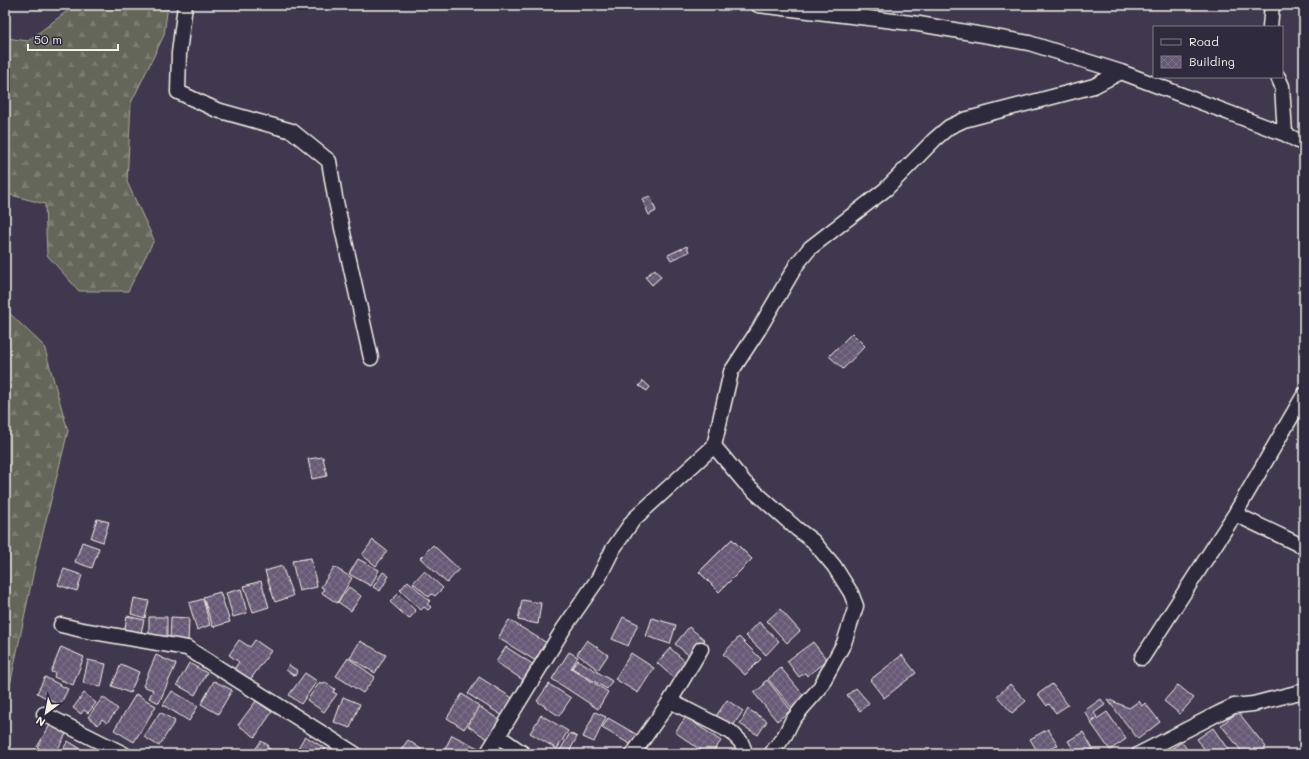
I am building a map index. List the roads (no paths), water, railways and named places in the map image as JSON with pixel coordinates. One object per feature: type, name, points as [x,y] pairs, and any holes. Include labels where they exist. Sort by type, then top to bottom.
[{"type":"street","points":[[185,5],[179,53],[178,92],[217,110],[292,131],[329,160],[337,204],[371,358]]},
{"type":"street","points":[[758,5],[919,24],[1028,43],[1121,72],[1285,134],[1304,144]]},
{"type":"street","points":[[1270,26],[1272,5]]},
{"type":"street","points":[[487,754],[564,628],[598,579],[613,549],[634,520],[714,446],[731,372],[759,329],[797,264],[810,248],[886,188],[949,127],[964,120],[1094,86],[1121,72]]},
{"type":"street","points":[[1278,78],[1282,86],[1285,134]]},
{"type":"street","points":[[1142,658],[1236,514],[1304,395]]},
{"type":"street","points":[[714,446],[745,484],[813,541],[834,566],[851,593],[856,606],[844,643],[819,689],[792,721],[786,735],[772,754]]},
{"type":"street","points":[[1236,514],[1304,547]]},
{"type":"street","points":[[61,625],[187,648],[356,754]]},
{"type":"street","points":[[633,754],[670,701],[701,649]]},
{"type":"street","points":[[1139,754],[1234,706],[1253,704],[1304,691]]},
{"type":"street","points":[[670,701],[731,732],[741,742],[746,754]]},
{"type":"street","points":[[44,714],[124,754]]},
{"type":"street","points":[[498,736],[524,754]]}]
